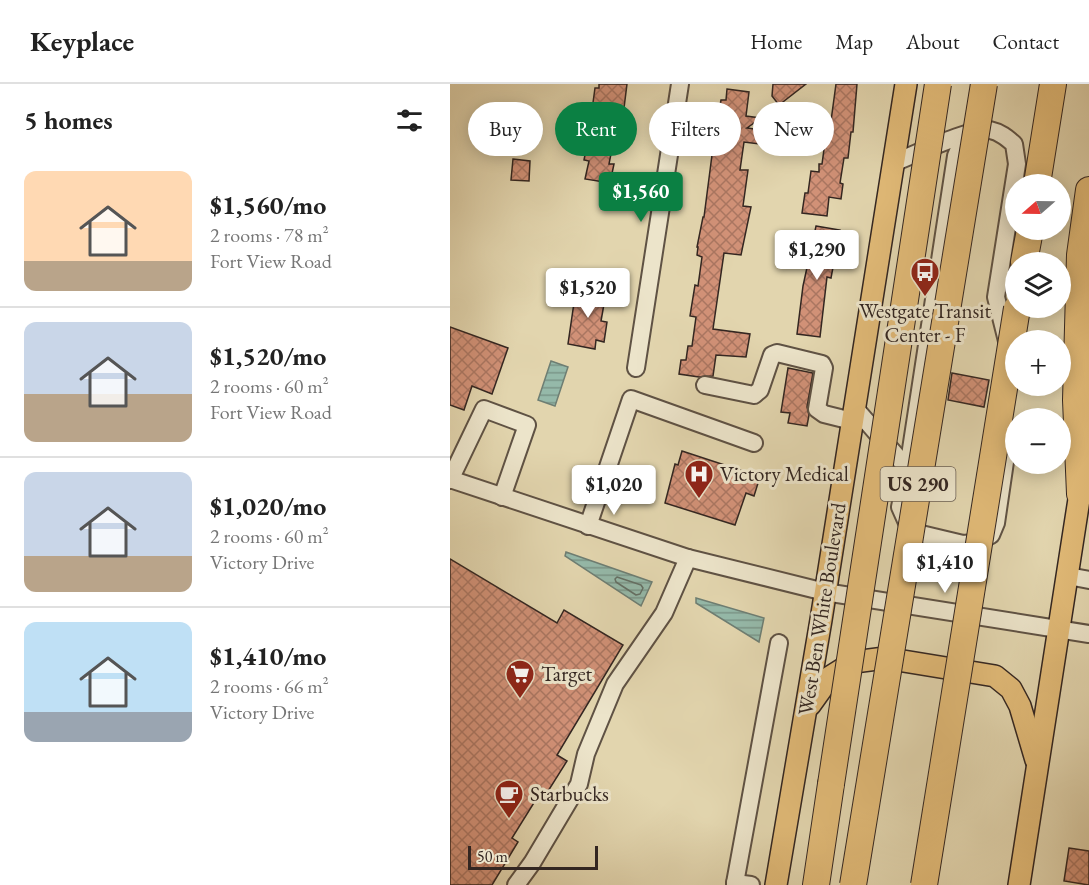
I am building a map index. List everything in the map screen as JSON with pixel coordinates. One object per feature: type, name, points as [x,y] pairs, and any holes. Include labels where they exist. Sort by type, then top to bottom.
[{"type":"highway","points":[[816,885],[938,84]]},
{"type":"highway","name":"US 290","points":[[853,885],[984,84]]},
{"type":"highway","points":[[1039,174],[1053,84]]},
{"type":"highway","points":[[1080,494],[1077,400],[1080,255],[1089,190]]},
{"type":"highway","name":"US 290","points":[[924,885],[1015,318]]},
{"type":"main road","name":"West Ben White Boulevard","points":[[776,885],[906,84]]},
{"type":"main road","points":[[1019,885],[1068,576],[1083,522],[1080,494],[1089,430]]},
{"type":"main road","points":[[806,710],[830,676],[854,662],[885,658],[995,676],[1011,689],[1020,706],[1038,766]]},
{"type":"street","points":[[636,368],[680,84]]},
{"type":"street","points":[[893,162],[972,131],[996,132],[1014,144],[1017,164],[996,297],[1005,333]]},
{"type":"street","points":[[965,135],[956,156],[908,469],[900,507],[908,525],[921,534],[963,544],[974,543],[991,535],[996,524],[1015,396]]},
{"type":"street","points":[[705,385],[754,395],[760,390],[772,355],[777,353],[822,364],[824,368],[817,409],[824,414],[853,414],[908,469]]},
{"type":"street","points":[[588,526],[631,399],[754,443]]},
{"type":"street","points":[[502,497],[527,425],[484,409],[450,479],[502,497],[588,526],[688,558],[825,592],[1089,634]]},
{"type":"street","points":[[516,885],[532,863],[579,784],[586,754],[615,684],[664,613],[688,558]]},
{"type":"street","points":[[1068,576],[1089,580]]},
{"type":"street","points":[[740,884],[779,643]]},
{"type":"water","points":[[551,361],[568,367],[555,406],[538,400]]},
{"type":"water","points":[[566,552],[652,582],[641,606],[565,556]]},
{"type":"water","points":[[696,598],[764,618],[759,642],[696,603]]},
{"type":"building","points":[[599,84],[627,84],[625,102],[593,102],[595,88],[599,88]]},
{"type":"building","points":[[773,84],[806,84],[783,102],[777,102],[772,96]]},
{"type":"building","points":[[836,84],[857,84],[853,132],[851,132],[848,158],[844,158],[840,183],[843,184],[841,199],[829,197],[827,216],[802,213],[811,171],[819,172],[819,164],[822,164],[823,156],[834,156],[834,102]]},
{"type":"building","points":[[727,89],[749,92],[746,116],[753,117],[753,124],[747,128],[753,129],[753,143],[744,142],[740,170],[748,170],[743,206],[751,207],[741,255],[724,253],[713,329],[750,334],[746,357],[716,355],[713,376],[699,377],[679,374],[681,360],[686,360],[688,346],[692,346],[696,317],[690,316],[695,285],[698,286],[702,257],[697,255],[697,247],[704,217],[712,156],[741,156],[741,102],[721,102],[726,100]]},
{"type":"building","points":[[585,156],[611,156],[609,164],[614,164],[610,183],[585,179],[589,161],[584,160]]},
{"type":"building","points":[[513,159],[530,161],[529,181],[511,180]]},
{"type":"building","points":[[816,226],[840,230],[831,278],[827,277],[820,337],[797,334],[803,286]]},
{"type":"building","points":[[576,289],[606,293],[601,321],[607,322],[604,342],[596,340],[595,349],[568,344]]},
{"type":"building","points":[[450,327],[508,348],[492,394],[472,386],[464,410],[450,405]]},
{"type":"building","points":[[788,368],[813,373],[807,407],[809,415],[807,426],[788,423],[790,413],[781,412]]},
{"type":"building","points":[[952,373],[989,380],[984,407],[948,400]]},
{"type":"building","points":[[682,451],[752,474],[751,477],[759,480],[754,496],[746,493],[735,525],[665,503],[675,464],[678,465]]},
{"type":"building","name":"Target","points":[[450,559],[557,623],[564,610],[623,645],[557,755],[567,761],[545,796],[540,793],[512,838],[518,842],[492,885],[450,885]]},
{"type":"building","points":[[1069,848],[1089,851],[1089,885],[1064,881]]},
{"type":"place","name":"Westgate Transit Center - F","points":[[925,298]]},
{"type":"place","name":"Victory Medical","points":[[699,500]]},
{"type":"place","name":"Target","points":[[520,700]]},
{"type":"place","name":"Starbucks","points":[[509,820]]}]
